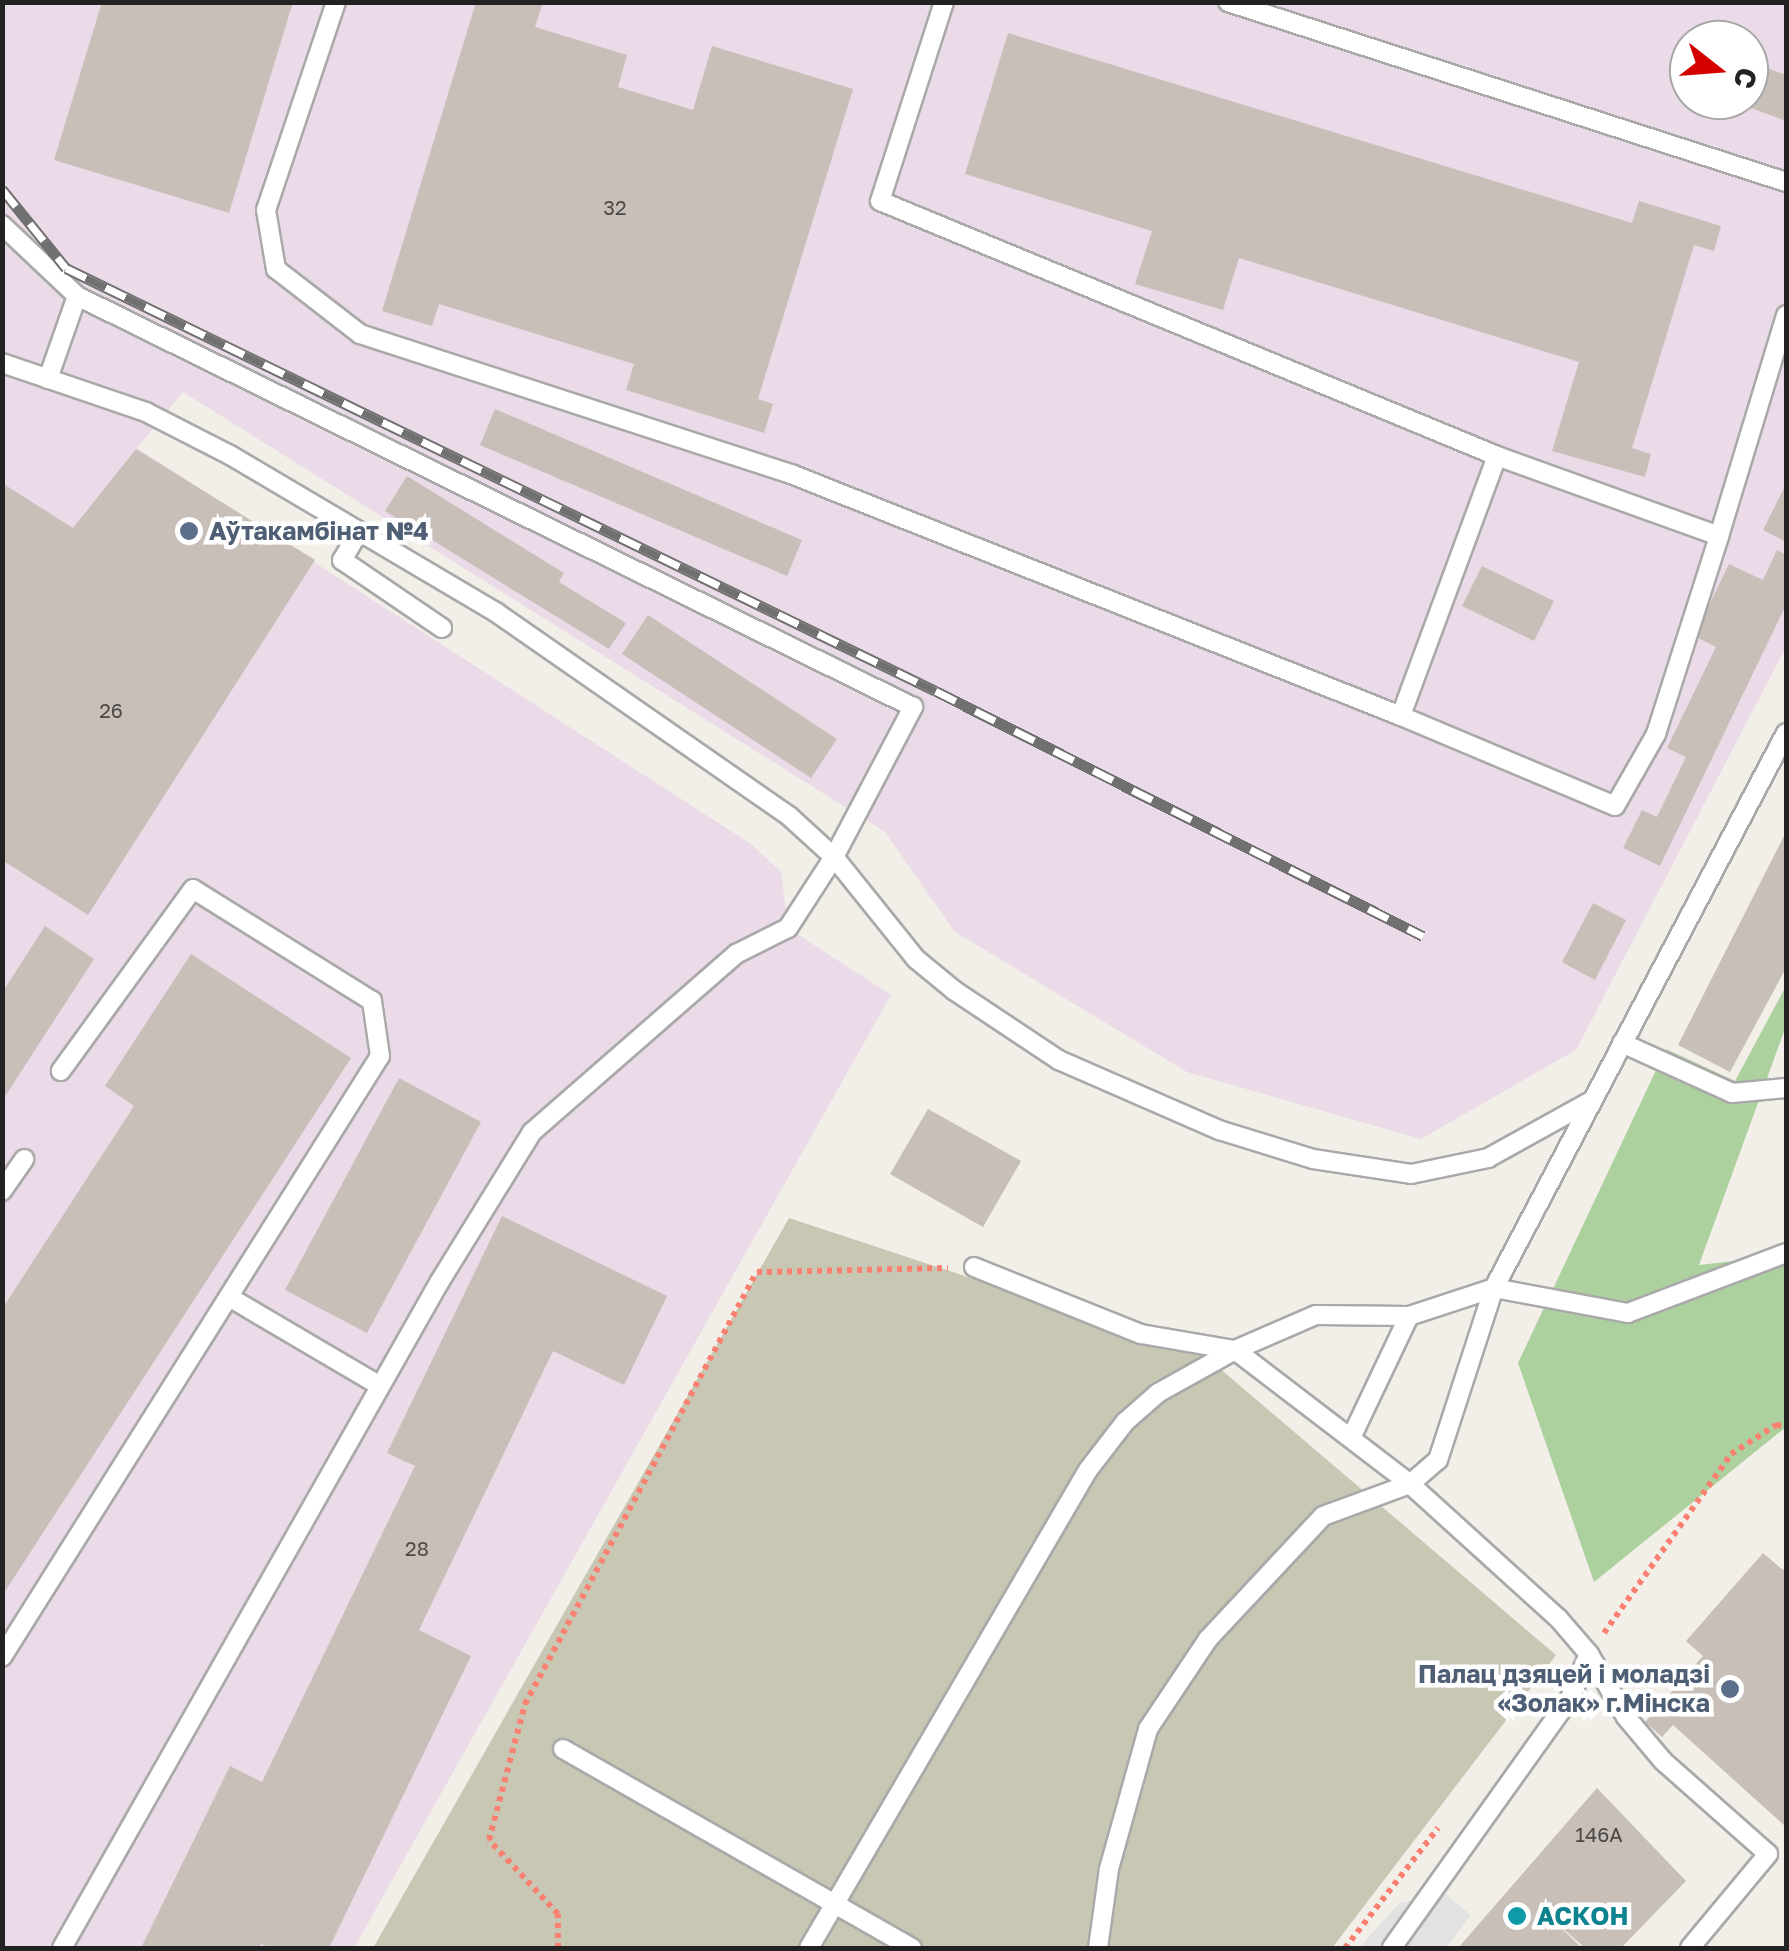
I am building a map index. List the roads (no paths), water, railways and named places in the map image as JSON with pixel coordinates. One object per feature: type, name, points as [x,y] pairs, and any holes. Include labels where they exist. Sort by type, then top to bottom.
[{"type":"lane","points":[[336,2],[266,210],[276,270],[360,334],[791,474],[1400,716],[1615,806],[1656,734],[1786,315]]},
{"type":"lane","points":[[944,2],[880,201],[1496,456],[1719,536]]},
{"type":"lane","points":[[1228,2],[1786,182]]},
{"type":"lane","points":[[2,226],[76,296],[914,707],[834,856],[788,928],[736,954],[532,1132],[380,1386],[62,1948]]},
{"type":"lane","points":[[48,379],[76,296]]},
{"type":"lane","points":[[2,363],[146,412],[497,613],[788,816],[834,856],[916,959],[955,992],[1059,1060],[1219,1130],[1313,1159],[1411,1174],[1488,1158],[1589,1102]]},
{"type":"lane","points":[[1400,716],[1496,456]]},
{"type":"lane","points":[[359,531],[342,560],[442,628]]},
{"type":"lane","points":[[1098,1948],[1109,1869],[1148,1729],[1208,1639],[1323,1516],[1410,1484],[1438,1460],[1494,1288],[1786,734]]},
{"type":"lane","points":[[2,1657],[380,1056],[372,1000],[193,889],[61,1071]]},
{"type":"lane","points":[[1622,1043],[1732,1093],[1786,1088]]},
{"type":"lane","points":[[2,1192],[24,1159]]},
{"type":"lane","points":[[809,1948],[839,1903],[1088,1470],[1125,1422],[1158,1394],[1235,1350],[1316,1315],[1409,1316],[1494,1288],[1628,1312],[1786,1253]]},
{"type":"lane","points":[[974,1268],[1141,1334],[1235,1350],[1410,1484],[1558,1618],[1588,1654],[1626,1717],[1663,1761],[1768,1854],[1690,1948]]},
{"type":"lane","points":[[229,1296],[380,1386]]},
{"type":"lane","points":[[1351,1438],[1409,1316]]},
{"type":"lane","points":[[1392,1948],[1570,1698],[1588,1654]]},
{"type":"lane","points":[[563,1749],[912,1948]]},
{"type":"railway","points":[[2,189],[66,268],[936,691],[1423,936]]},
{"type":"place","name":"Аўтакамбінат №4","points":[[189,531]]},
{"type":"place","name":"Палац дзяцей і моладзі «Золак» г.Мінска","points":[[1730,1689]]},
{"type":"place","name":"АСКОН","points":[[1517,1916]]}]
